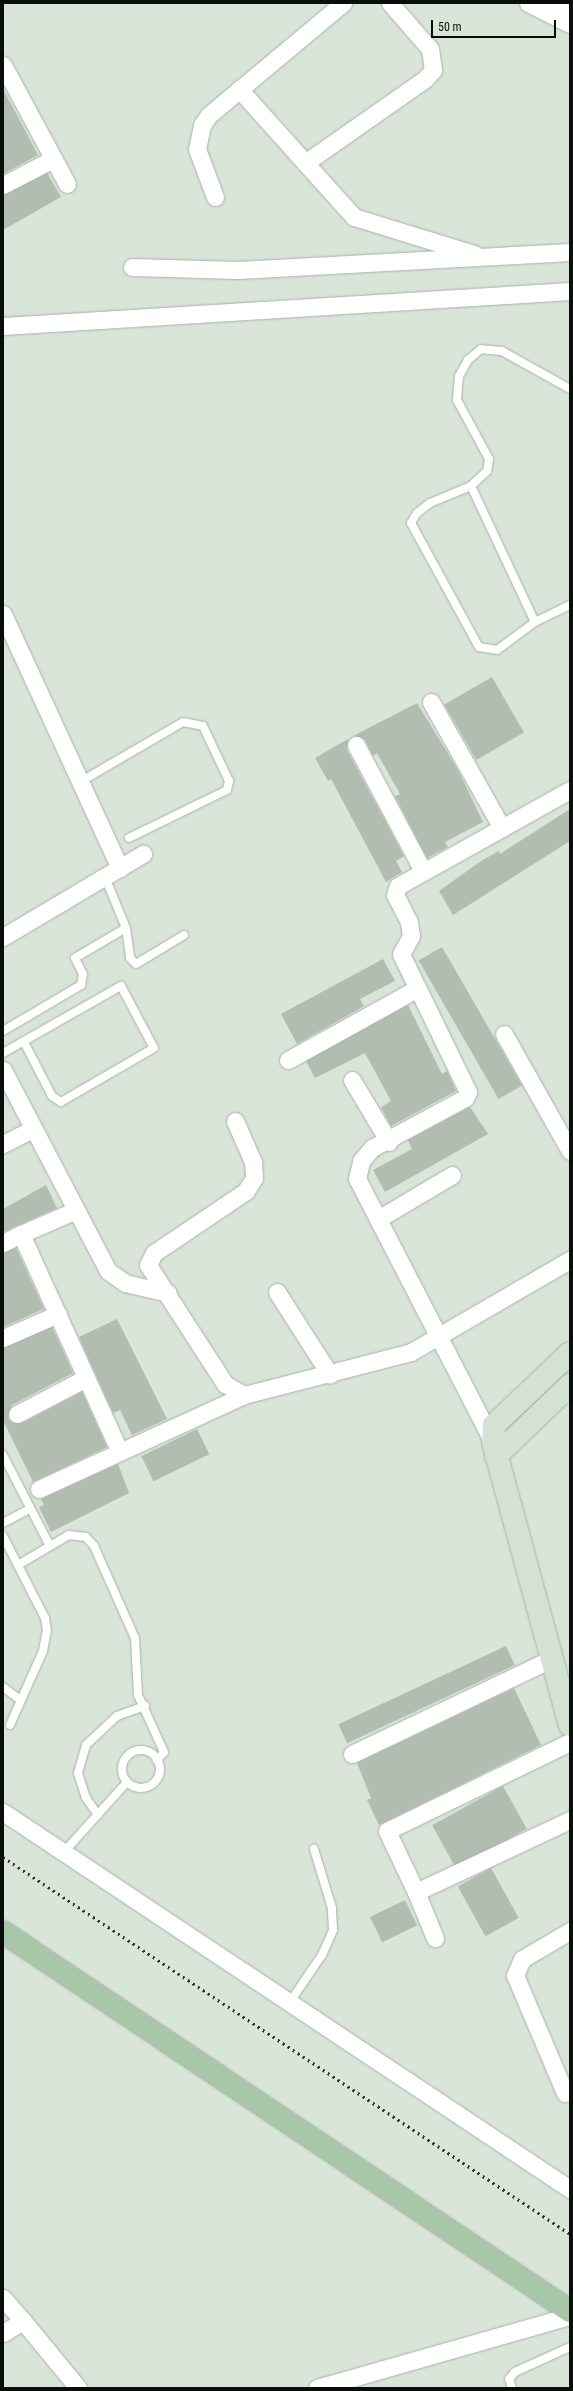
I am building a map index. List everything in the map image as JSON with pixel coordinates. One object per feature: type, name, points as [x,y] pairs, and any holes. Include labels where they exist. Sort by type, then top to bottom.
[{"type":"main road","points":[[3,1932],[570,2311]]},
{"type":"street","points":[[215,197],[197,149],[198,136],[208,115],[343,3]]},
{"type":"street","points":[[305,163],[425,79],[432,70],[430,49],[390,3]]},
{"type":"street","points":[[528,3],[570,24]]},
{"type":"street","points":[[556,3],[570,10]]},
{"type":"street","points":[[3,65],[9,92],[67,184]]},
{"type":"street","points":[[239,89],[354,217],[486,258]]},
{"type":"street","points":[[3,185],[52,159]]},
{"type":"street","points":[[132,267],[238,270],[486,258],[570,252]]},
{"type":"street","points":[[3,326],[570,291]]},
{"type":"street","points":[[3,614],[120,868]]},
{"type":"street","points":[[431,702],[502,828]]},
{"type":"street","points":[[356,745],[423,871]]},
{"type":"street","points":[[570,790],[398,886],[395,895],[409,922],[411,936],[401,954],[416,989],[468,1092],[465,1098],[389,1142],[372,1148],[361,1161],[357,1179],[440,1336],[494,1449],[549,1660],[570,1725]]},
{"type":"street","points":[[3,937],[143,854]]},
{"type":"street","points":[[288,1060],[416,989]]},
{"type":"street","points":[[504,1034],[570,1151]]},
{"type":"street","points":[[3,1070],[74,1211],[108,1271],[125,1282],[168,1293]]},
{"type":"street","points":[[352,1080],[389,1142]]},
{"type":"street","points":[[235,1121],[253,1162],[254,1178],[246,1191],[154,1253],[148,1265],[168,1293],[225,1384],[244,1395]]},
{"type":"street","points":[[3,1144],[32,1129]]},
{"type":"street","points":[[378,1220],[452,1175]]},
{"type":"street","points":[[3,1243],[74,1211]]},
{"type":"street","points":[[21,1234],[120,1452]]},
{"type":"street","points":[[39,1490],[244,1395],[330,1375],[411,1352],[570,1260]]},
{"type":"street","points":[[277,1292],[330,1375]]},
{"type":"street","points":[[3,1338],[58,1314]]},
{"type":"street","points":[[494,1449],[494,1425],[570,1353]]},
{"type":"street","points":[[17,1414],[86,1378]]},
{"type":"street","points":[[494,1449],[570,1385]]},
{"type":"street","points":[[352,1754],[549,1660]]},
{"type":"street","points":[[435,1938],[416,1892],[386,1831],[570,1742]]},
{"type":"street","points":[[3,1812],[570,2189]]},
{"type":"street","points":[[416,1892],[570,1820]]},
{"type":"street","points":[[565,2093],[514,1975],[522,1959],[570,1931]]},
{"type":"street","points":[[3,2298],[78,2388]]},
{"type":"street","points":[[317,2388],[570,2316]]},
{"type":"street","points":[[3,2332],[23,2321]]},
{"type":"lane","points":[[570,389],[502,351],[481,349],[468,360],[459,376],[457,400],[489,459],[487,471],[471,486],[430,503],[417,513],[410,523],[479,647],[497,650],[535,622],[570,605]]},
{"type":"lane","points":[[471,486],[535,622]]},
{"type":"lane","points":[[80,782],[183,722],[203,726],[229,781],[227,790],[129,838]]},
{"type":"lane","points":[[105,877],[126,928],[130,958],[136,964],[184,935]]},
{"type":"lane","points":[[3,1031],[81,985],[82,974],[75,958],[126,928]]},
{"type":"lane","points":[[3,1053],[121,986],[154,1048],[61,1102],[52,1096],[24,1042]]},
{"type":"lane","points":[[3,1455],[29,1509],[50,1546]]},
{"type":"lane","points":[[3,1523],[29,1509]]},
{"type":"lane","points":[[18,1565],[50,1546],[78,1533],[94,1546],[135,1638],[138,1695],[145,1706],[164,1752],[157,1760]]},
{"type":"lane","points":[[3,1536],[45,1618],[47,1630],[43,1651],[10,1725]]},
{"type":"lane","points":[[3,1687],[20,1700]]},
{"type":"lane","points":[[98,1815],[86,1798],[78,1773],[86,1745],[117,1716],[145,1706]]},
{"type":"lane","points":[[145,1750],[157,1760],[159,1775],[152,1784],[141,1788],[127,1782],[122,1767],[127,1755],[145,1750]]},
{"type":"lane","points":[[64,1852],[127,1782]]},
{"type":"lane","points":[[290,2002],[322,1955],[333,1930],[332,1908],[314,1849]]},
{"type":"lane","points":[[512,2388],[508,2379],[515,2372],[570,2348]]},
{"type":"building","points":[[3,89],[38,155],[3,174]]},
{"type":"building","points":[[47,173],[61,197],[3,230],[3,195]]},
{"type":"building","points":[[492,677],[524,732],[476,760],[444,704]]},
{"type":"building","points":[[417,703],[458,770],[483,822],[445,842],[448,847],[427,858],[395,796],[400,794],[377,753],[373,756],[365,740],[355,735]]},
{"type":"building","points":[[348,739],[347,750],[404,856],[396,861],[402,872],[386,882],[331,779],[328,781],[315,758]]},
{"type":"building","points":[[570,809],[570,841],[453,915],[439,891],[481,861],[499,851],[500,854]]},
{"type":"building","points":[[442,947],[522,1086],[499,1099],[419,960]]},
{"type":"building","points":[[383,959],[395,981],[360,999],[364,1006],[297,1044],[281,1014]]},
{"type":"building","points":[[408,1005],[442,1074],[447,1071],[456,1091],[391,1126],[381,1107],[391,1101],[365,1053],[315,1078],[306,1061]]},
{"type":"building","points":[[470,1107],[488,1134],[385,1192],[373,1170],[412,1149],[408,1140]]},
{"type":"building","points":[[46,1185],[57,1208],[3,1232],[3,1209]]},
{"type":"building","points":[[16,1248],[44,1309],[3,1327],[3,1253]]},
{"type":"building","points":[[117,1319],[167,1419],[132,1435],[120,1410],[113,1413],[79,1337]]},
{"type":"building","points":[[52,1327],[73,1373],[12,1405],[8,1418],[12,1423],[22,1423],[82,1392],[107,1447],[33,1482],[3,1420],[3,1348]]},
{"type":"building","points":[[197,1429],[209,1454],[154,1481],[141,1456]]},
{"type":"building","points":[[118,1464],[129,1493],[51,1532],[39,1507],[44,1505],[41,1499]]},
{"type":"building","points":[[506,1646],[515,1665],[347,1743],[338,1724]]},
{"type":"building","points":[[514,1688],[541,1745],[379,1825],[367,1800],[371,1798],[357,1763]]},
{"type":"building","points":[[503,1786],[527,1829],[456,1868],[432,1825]]},
{"type":"building","points":[[491,1868],[519,1918],[485,1936],[458,1886]]},
{"type":"building","points":[[405,1900],[417,1925],[382,1942],[370,1917]]},
{"type":"railway","points":[[3,1857],[570,2234]]}]
